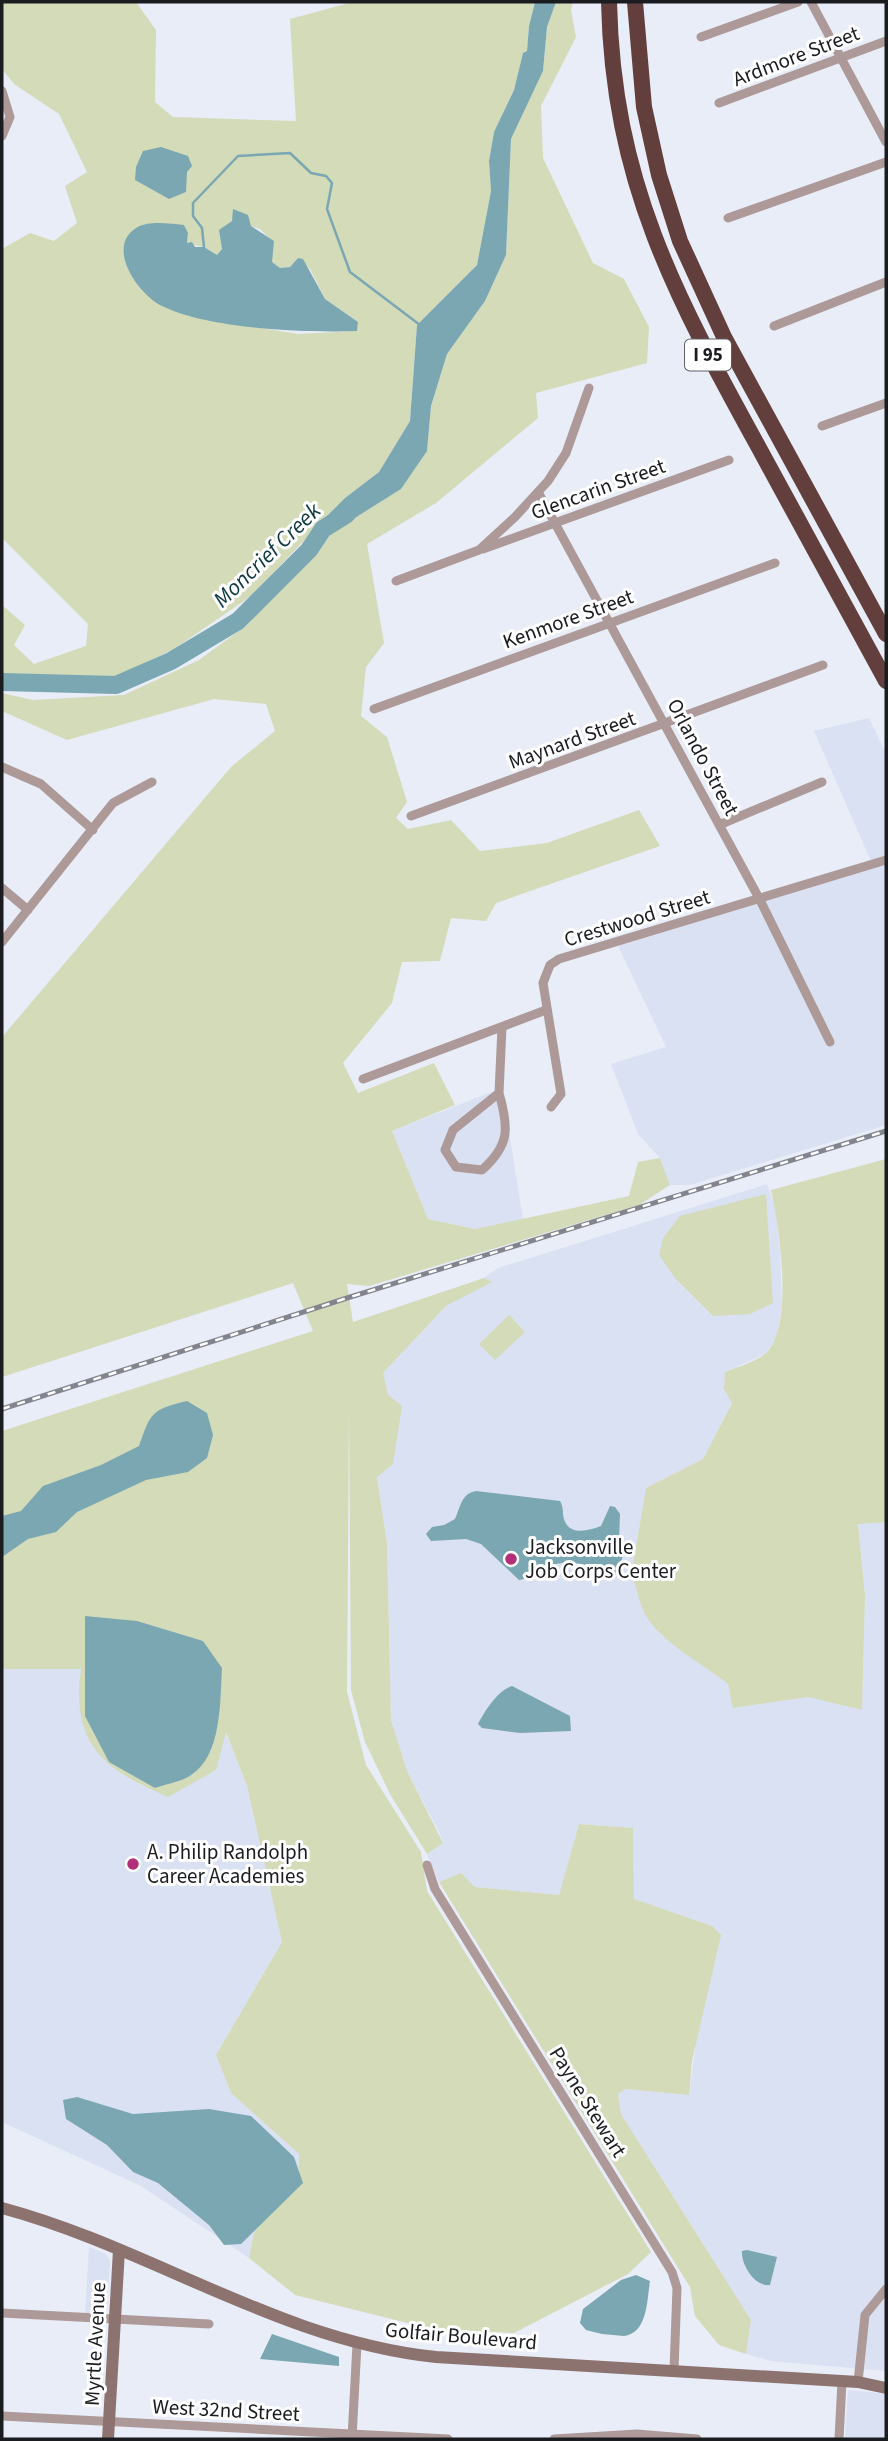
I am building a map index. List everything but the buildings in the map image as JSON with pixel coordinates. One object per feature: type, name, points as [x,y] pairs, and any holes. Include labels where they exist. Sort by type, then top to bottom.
[{"type":"highway","name":"I 95","points":[[609,2],[612,55],[622,127],[637,191],[661,258],[690,321],[886,681]]},
{"type":"highway","name":"I 95","points":[[635,2],[644,107],[659,175],[680,241],[719,326],[886,634]]},
{"type":"main road","name":"Golfair Boulevard","points":[[2,2208],[60,2226],[290,2323],[357,2344],[436,2357],[858,2382],[886,2388]]},
{"type":"main road","name":"Myrtle Avenue","points":[[108,2439],[119,2250]]},
{"type":"main road","name":"Golfair Boulevard","points":[[858,2382],[886,2379]]},
{"type":"street","points":[[701,37],[798,2]]},
{"type":"street","points":[[811,2],[886,142]]},
{"type":"street","name":"Ardmore Street","points":[[719,103],[886,41]]},
{"type":"street","points":[[2,136],[10,117],[3,92]]},
{"type":"street","points":[[728,218],[886,162]]},
{"type":"street","points":[[774,326],[886,282]]},
{"type":"street","points":[[479,550],[538,492],[557,468],[573,439],[589,388]]},
{"type":"street","points":[[822,426],[886,403]]},
{"type":"street","name":"Glencarin Street","points":[[396,581],[729,460]]},
{"type":"street","name":"Orlando Street","points":[[538,492],[760,900],[830,1042]]},
{"type":"street","name":"Kenmore Street","points":[[374,709],[775,563]]},
{"type":"street","name":"Maynard Street","points":[[411,816],[823,665]]},
{"type":"street","points":[[2,767],[41,784],[93,830]]},
{"type":"street","points":[[2,942],[113,803],[152,782]]},
{"type":"street","points":[[719,824],[822,782]]},
{"type":"street","name":"Crestwood Street","points":[[551,1107],[561,1094],[546,1010],[545,973],[559,959],[886,860]]},
{"type":"street","points":[[2,888],[28,910]]},
{"type":"street","points":[[363,1079],[546,1010]]},
{"type":"street","points":[[499,1093],[453,1130],[445,1150],[456,1167],[482,1170],[499,1155],[507,1130],[499,1093],[502,1027]]},
{"type":"street","name":"Payne Stewart","points":[[427,1865],[435,1889],[671,2272],[677,2288],[674,2370]]},
{"type":"street","points":[[858,2382],[865,2315],[886,2289]]},
{"type":"street","points":[[2,2312],[209,2324]]},
{"type":"street","points":[[352,2437],[357,2344]]},
{"type":"street","points":[[839,2439],[842,2381]]},
{"type":"street","name":"West 32nd Street","points":[[2,2416],[352,2437],[448,2439]]},
{"type":"street","points":[[554,2439],[637,2434],[697,2439]]},
{"type":"shaded area","points":[[869,718],[886,754],[886,1125],[690,1185],[670,1185],[660,1158],[638,1134],[611,1064],[666,1047],[618,946],[874,868],[814,731]]},
{"type":"shaded area","points":[[502,1088],[523,1219],[475,1229],[428,1219],[392,1131]]},
{"type":"shaded area","name":"Jacksonville Job Corps Center","points":[[767,1184],[775,1207],[780,1252],[782,1304],[777,1338],[765,1354],[725,1372],[732,1402],[703,1459],[646,1488],[631,1576],[638,1587],[644,1612],[660,1634],[728,1684],[733,1708],[808,1697],[862,1710],[865,1596],[858,1523],[886,1522],[886,2371],[771,2361],[746,2354],[751,2320],[621,2114],[618,2094],[626,2089],[689,2095],[712,1926],[634,1899],[633,1828],[579,1824],[559,1895],[474,1887],[461,1873],[439,1882],[427,1854],[443,1843],[407,1771],[391,1720],[387,1543],[377,1476],[393,1463],[383,1373],[446,1306],[491,1282],[484,1278],[498,1268]]},
{"type":"shaded area","name":"A. Philip Randolph Career Academies","points":[[81,1668],[225,1730],[247,1786],[282,1942],[216,2055],[231,2093],[299,2154],[298,2183],[254,2232],[249,2258],[141,2186],[2,2122],[2,1669]]},
{"type":"shaded area","points":[[89,2247],[106,2254],[110,2261],[107,2315],[85,2313]]},
{"type":"shaded area","points":[[848,2390],[886,2394],[886,2439],[845,2439]]},
{"type":"green space","points":[[2,2],[136,2],[156,30],[155,102],[173,117],[296,121],[290,19],[353,2],[535,2],[527,51],[523,53],[514,90],[494,132],[489,161],[491,191],[477,265],[417,325],[410,421],[379,472],[345,498],[251,596],[174,649],[110,679],[2,674],[2,605],[25,625],[14,645],[34,664],[86,646],[88,624],[2,538],[2,249],[30,233],[54,241],[77,223],[65,186],[87,172],[59,114],[14,84],[2,69]],"holes":[[[232,221],[260,229],[270,239],[272,262],[280,268],[290,267],[298,258],[310,269],[325,299],[358,322],[357,331],[298,334],[201,318],[160,305],[188,233],[187,244],[204,247],[217,255],[222,249],[226,226]]]},
{"type":"green space","points":[[556,2],[573,2],[571,10],[576,37],[541,106],[543,158],[593,263],[624,279],[649,327],[647,363],[536,393],[538,418],[436,503],[367,544],[384,643],[366,667],[361,716],[387,737],[407,802],[396,818],[408,829],[451,820],[480,851],[547,843],[639,810],[660,846],[496,903],[486,921],[451,918],[440,961],[402,962],[392,1003],[343,1063],[358,1093],[434,1063],[455,1105],[392,1131],[428,1219],[475,1229],[629,1196],[638,1162],[660,1158],[670,1185],[639,1205],[369,1286],[347,1284],[353,1322],[484,1278],[492,1282],[446,1306],[383,1373],[388,1395],[402,1406],[393,1464],[377,1477],[387,1543],[391,1720],[407,1771],[443,1843],[427,1854],[390,1794],[365,1742],[351,1690],[349,1406],[347,1692],[366,1765],[421,1852],[427,1891],[651,2252],[628,2274],[514,2333],[436,2330],[295,2295],[249,2258],[254,2232],[298,2183],[299,2154],[231,2093],[216,2055],[282,1942],[247,1786],[226,1732],[216,1770],[168,1797],[126,1776],[96,1751],[87,1736],[81,1717],[81,1669],[2,1669],[2,1431],[313,1331],[293,1283],[2,1377],[2,1037],[231,767],[275,731],[266,704],[214,699],[67,740],[2,711],[2,693],[33,700],[124,695],[199,660],[247,625],[331,533],[401,489],[427,450],[431,406],[447,354],[485,301],[506,255],[511,139],[543,71],[547,27]]},
{"type":"green space","points":[[886,1159],[886,1522],[858,1524],[865,1596],[862,1710],[808,1697],[733,1708],[728,1684],[670,1642],[650,1622],[642,1608],[631,1576],[646,1488],[703,1459],[732,1403],[724,1389],[725,1372],[761,1357],[774,1341],[780,1323],[782,1276],[778,1227],[771,1190]]},
{"type":"green space","points":[[766,1194],[773,1303],[750,1314],[713,1316],[675,1278],[659,1255],[663,1238],[680,1216]]},
{"type":"green space","points":[[509,1315],[525,1332],[495,1360],[479,1344]]},
{"type":"green space","points":[[579,1824],[633,1828],[634,1899],[712,1926],[721,1935],[692,2061],[689,2095],[626,2089],[618,2094],[621,2114],[751,2320],[746,2354],[719,2345],[695,2316],[690,2287],[439,1882],[461,1873],[475,1887],[559,1895]]},
{"type":"water","points":[[535,2],[556,2],[547,27],[543,71],[511,139],[506,255],[485,301],[447,354],[431,406],[427,451],[401,489],[331,533],[322,521],[345,498],[379,472],[410,421],[417,325],[477,265],[491,191],[489,161],[494,132],[514,90],[523,53],[527,51]]},
{"type":"water","points":[[161,147],[188,156],[192,166],[187,172],[186,192],[169,199],[135,180],[136,167],[143,151]]},
{"type":"water","points":[[233,209],[248,215],[251,226],[274,241],[272,262],[280,268],[290,267],[298,258],[303,259],[325,299],[358,322],[357,331],[284,330],[205,320],[162,306],[135,282],[125,259],[124,247],[127,237],[136,228],[153,223],[184,225],[188,233],[187,243],[192,242],[195,247],[204,247],[217,255],[222,249],[219,230],[232,221]]},
{"type":"water","points":[[187,1401],[207,1413],[213,1435],[207,1458],[188,1472],[146,1480],[77,1512],[56,1532],[28,1539],[2,1557],[2,1516],[21,1511],[43,1486],[101,1465],[139,1446],[146,1426],[154,1414],[166,1407]]},
{"type":"water","points":[[476,1491],[560,1501],[566,1524],[580,1531],[601,1526],[610,1506],[615,1507],[620,1514],[619,1540],[624,1551],[618,1574],[588,1565],[564,1563],[519,1580],[481,1544],[466,1539],[431,1541],[426,1534],[432,1527],[455,1519],[464,1498]]},
{"type":"water","points":[[85,1616],[137,1621],[203,1641],[222,1668],[214,1741],[209,1755],[191,1775],[155,1788],[109,1762],[85,1716]]},
{"type":"water","points":[[512,1686],[570,1716],[571,1731],[520,1733],[482,1728],[478,1724],[488,1708],[501,1692]]},
{"type":"water","points":[[77,2097],[133,2114],[209,2109],[251,2116],[294,2157],[303,2183],[241,2244],[224,2245],[209,2225],[158,2183],[133,2172],[107,2145],[66,2119],[63,2100]]},
{"type":"water","points":[[742,2251],[777,2257],[770,2285],[764,2285],[754,2279],[746,2268]]},
{"type":"water","points":[[636,2275],[650,2281],[645,2314],[638,2329],[624,2336],[586,2330],[580,2323],[583,2309],[621,2280]]},
{"type":"water","points":[[272,2334],[339,2357],[339,2366],[260,2359]]},
{"type":"waterway","points":[[204,247],[202,228],[193,216],[193,203],[238,156],[290,153],[311,173],[326,176],[332,183],[327,209],[350,272],[420,325]]},
{"type":"waterway","name":"Moncrief Creek","points":[[2,682],[116,685],[171,661],[238,621],[309,550],[323,529],[347,514]]},
{"type":"railway","points":[[2,1409],[347,1298],[886,1131]]},
{"type":"place","name":"Jacksonville Job Corps Center","points":[[511,1559]]},
{"type":"place","name":"A. Philip Randolph Career Academies","points":[[133,1864]]}]
